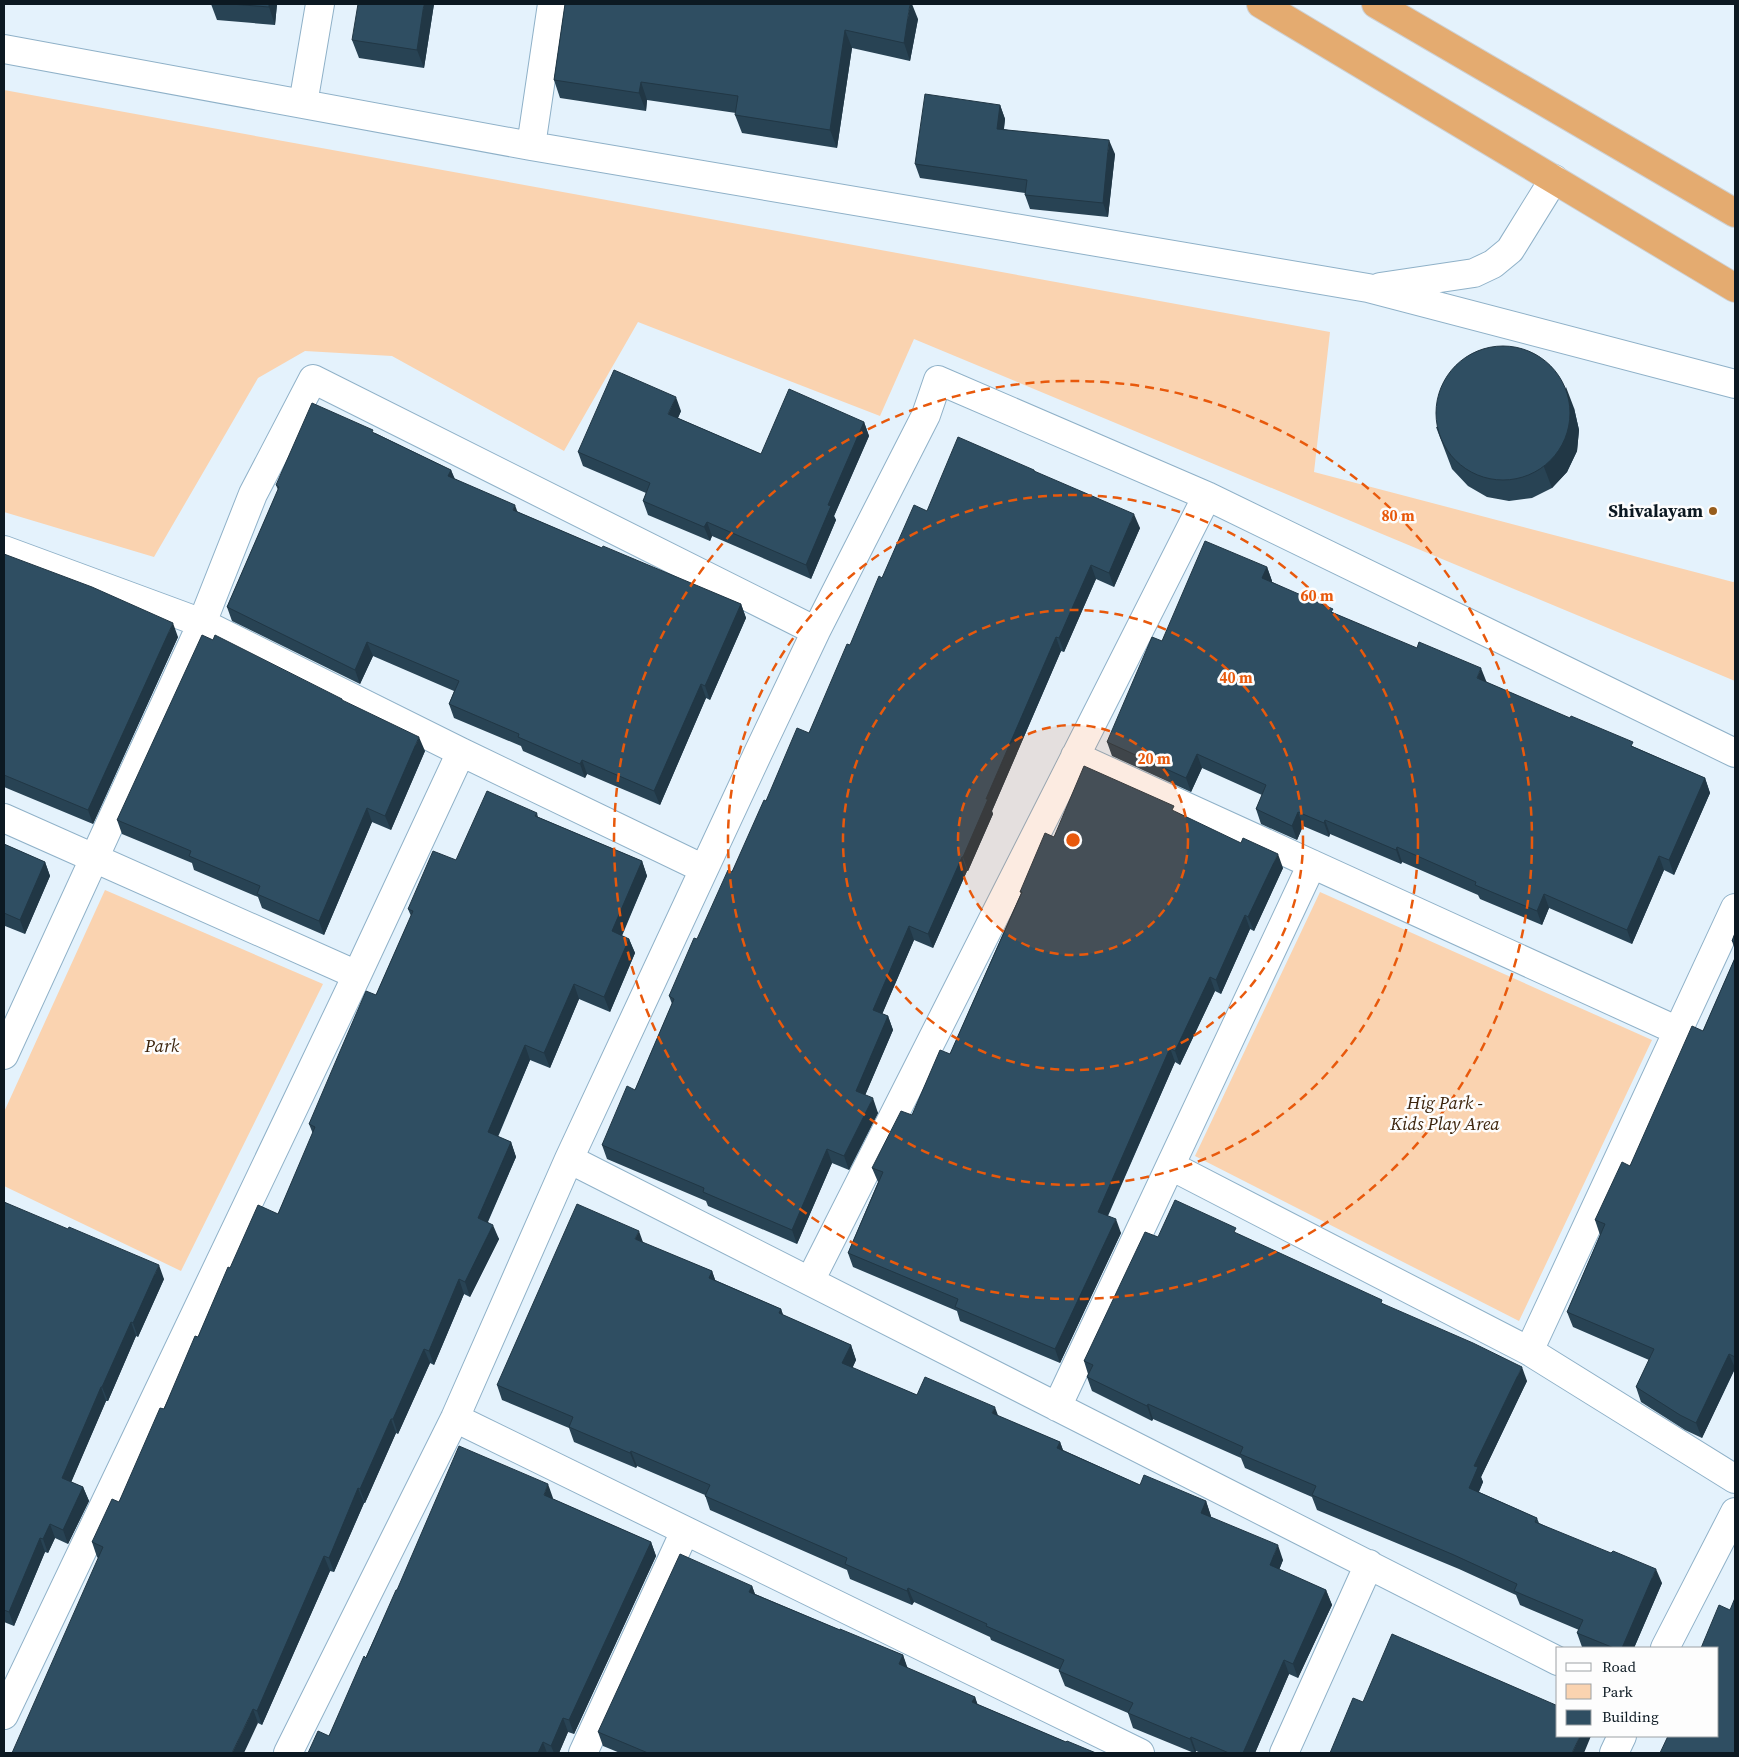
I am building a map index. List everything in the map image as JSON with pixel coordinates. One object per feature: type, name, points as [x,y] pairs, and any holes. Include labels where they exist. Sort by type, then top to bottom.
[{"type":"highway","points":[[1261,4],[1735,288]]},
{"type":"highway","points":[[1376,4],[1735,213]]},
{"type":"street","points":[[303,104],[320,4]]},
{"type":"street","points":[[531,146],[552,4]]},
{"type":"street","points":[[4,49],[531,146],[1368,288],[1735,384]]},
{"type":"street","points":[[1368,288],[1474,273],[1493,264],[1510,250],[1554,179]]},
{"type":"street","points":[[4,1054],[202,623],[253,494],[313,379],[816,631]]},
{"type":"street","points":[[288,1753],[455,1418],[569,1159],[816,631],[926,415],[938,380],[1207,496],[1735,753]]},
{"type":"street","points":[[810,1281],[1207,496]]},
{"type":"street","points":[[4,550],[202,623],[461,752],[704,869]]},
{"type":"street","points":[[4,1715],[357,975],[461,752]]},
{"type":"street","points":[[1076,756],[1678,1031]]},
{"type":"street","points":[[4,818],[357,975]]},
{"type":"street","points":[[1057,1406],[1312,864]]},
{"type":"street","points":[[1529,1351],[1735,908]]},
{"type":"street","points":[[569,1159],[1556,1660]]},
{"type":"street","points":[[1171,1166],[1529,1351],[1735,1479]]},
{"type":"street","points":[[455,1418],[1140,1753]]},
{"type":"street","points":[[1666,1647],[1735,1512]]},
{"type":"street","points":[[583,1753],[684,1531]]},
{"type":"street","points":[[1284,1753],[1370,1564]]},
{"type":"street","points":[[1614,1753],[1622,1737]]},
{"type":"green space","points":[[4,90],[1330,332],[1314,472],[1735,581],[1735,681],[914,339],[880,416],[638,322],[564,451],[392,356],[305,351],[258,378],[154,557],[4,512]]},
{"type":"green space","name":"Park","points":[[105,890],[323,984],[181,1271],[4,1186],[4,1112]]},
{"type":"green space","name":"Hig Park - Kids Play Area","points":[[1320,892],[1652,1040],[1519,1321],[1195,1156]]},
{"type":"building","points":[[231,4],[269,4],[269,7]]},
{"type":"building","points":[[358,4],[424,4],[417,50],[352,40]]},
{"type":"building","points":[[565,4],[910,4],[904,43],[845,30],[830,130],[735,115],[738,96],[641,82],[639,93],[554,80]]},
{"type":"building","points":[[925,94],[1000,105],[997,129],[1109,140],[1103,203],[1025,195],[1027,180],[915,164]]},
{"type":"building","points":[[1503,346],[1529,351],[1551,365],[1565,387],[1570,413],[1565,439],[1551,461],[1529,475],[1503,480],[1477,475],[1455,461],[1441,439],[1436,413],[1441,387],[1455,365],[1477,351]]},
{"type":"building","points":[[614,370],[676,397],[668,414],[761,454],[789,389],[864,422],[828,505],[831,506],[806,565],[707,522],[704,527],[643,501],[650,483],[578,452]]},
{"type":"building","points":[[312,403],[373,430],[372,432],[451,470],[448,476],[515,505],[513,510],[741,604],[705,686],[701,684],[654,791],[582,760],[580,764],[518,737],[519,734],[449,704],[459,681],[367,642],[355,670],[227,607],[279,487],[276,485]]},
{"type":"building","points":[[958,437],[1134,514],[1109,573],[1091,565],[1059,638],[1056,637],[986,799],[988,799],[928,934],[909,926],[873,1010],[888,1016],[856,1091],[873,1098],[844,1156],[827,1149],[792,1230],[703,1192],[704,1188],[602,1145],[627,1086],[635,1090],[674,999],[669,996],[694,938],[697,939],[728,870],[732,872],[764,800],[766,801],[797,728],[809,733],[847,644],[850,645],[879,576],[882,578],[914,505],[927,511]]},
{"type":"building","points":[[1205,541],[1267,567],[1262,578],[1333,609],[1331,612],[1417,648],[1419,642],[1481,668],[1477,678],[1570,718],[1571,716],[1633,742],[1631,746],[1705,778],[1669,860],[1659,856],[1627,930],[1544,894],[1537,911],[1475,885],[1476,882],[1397,847],[1396,850],[1325,820],[1324,823],[1298,812],[1292,826],[1256,809],[1266,785],[1197,754],[1186,778],[1107,742],[1152,637],[1162,641]]},
{"type":"building","points":[[4,554],[92,587],[173,623],[88,810],[4,775]]},
{"type":"building","points":[[202,635],[213,640],[215,635],[419,737],[385,816],[367,808],[319,921],[257,894],[260,886],[189,856],[191,851],[117,820]]},
{"type":"building","points":[[1084,766],[1174,806],[1172,810],[1241,843],[1243,838],[1278,854],[1248,917],[1245,915],[1216,980],[1210,977],[1175,1051],[1170,1048],[1098,1212],[1116,1219],[1055,1349],[955,1307],[958,1299],[848,1253],[883,1172],[872,1168],[901,1111],[912,1115],[940,1050],[950,1054],[1022,892],[1020,892],[1045,833],[1054,837]]},
{"type":"building","points":[[487,791],[537,813],[535,816],[642,861],[612,931],[629,939],[604,997],[574,984],[544,1053],[525,1045],[488,1132],[511,1142],[478,1218],[493,1225],[465,1282],[459,1279],[429,1351],[424,1349],[360,1489],[358,1488],[329,1558],[324,1556],[257,1711],[253,1709],[232,1753],[12,1753],[103,1547],[92,1542],[112,1499],[119,1502],[160,1408],[164,1409],[195,1336],[198,1337],[228,1267],[230,1268],[258,1205],[278,1214],[315,1127],[309,1124],[341,1049],[366,991],[376,995],[413,911],[408,909],[433,851],[456,860]]},
{"type":"building","points":[[4,844],[45,862],[20,920],[4,913]]},
{"type":"building","points":[[1735,958],[1735,1357],[1729,1354],[1696,1423],[1636,1387],[1654,1349],[1567,1312],[1605,1224],[1595,1220],[1622,1162],[1630,1166],[1692,1026],[1703,1031]]},
{"type":"building","points":[[1175,1200],[1236,1228],[1234,1232],[1382,1300],[1381,1303],[1473,1343],[1522,1367],[1474,1466],[1478,1467],[1469,1488],[1537,1518],[1535,1522],[1656,1569],[1622,1647],[1612,1647],[1577,1633],[1583,1620],[1514,1591],[1517,1584],[1454,1555],[1312,1495],[1316,1486],[1240,1454],[1243,1447],[1148,1404],[1147,1406],[1087,1377],[1093,1365],[1084,1361],[1145,1232],[1158,1237]]},
{"type":"building","points":[[4,1202],[159,1265],[101,1387],[62,1478],[83,1487],[63,1530],[50,1524],[43,1539],[40,1538],[9,1612],[4,1610]]},
{"type":"building","points":[[577,1204],[639,1231],[635,1239],[712,1271],[709,1278],[781,1309],[779,1313],[851,1345],[842,1363],[917,1395],[925,1377],[995,1407],[992,1413],[1060,1442],[1057,1448],[1140,1485],[1144,1475],[1206,1501],[1201,1513],[1278,1545],[1270,1565],[1326,1590],[1293,1664],[1284,1660],[1243,1753],[1229,1753],[1128,1713],[1133,1703],[1059,1671],[1064,1660],[986,1626],[987,1624],[908,1588],[907,1591],[845,1564],[847,1558],[705,1496],[710,1485],[569,1427],[573,1417],[497,1385]]},
{"type":"building","points":[[459,1446],[548,1484],[544,1495],[651,1542],[569,1720],[563,1718],[551,1746],[543,1742],[538,1753],[308,1753],[318,1731],[329,1736],[364,1656],[366,1658],[397,1590]]},
{"type":"building","points":[[680,1554],[752,1586],[749,1592],[903,1655],[899,1664],[975,1697],[972,1702],[1096,1753],[648,1753],[598,1732]]},
{"type":"building","points":[[1735,1598],[1735,1753],[1660,1753],[1668,1737],[1719,1737],[1719,1647],[1701,1647],[1719,1605],[1730,1610]]},
{"type":"building","points":[[1392,1634],[1556,1705],[1556,1737],[1580,1737],[1572,1753],[1330,1753],[1353,1698],[1363,1702]]},
{"type":"place","name":"Shivalayam","points":[[1713,511]]}]
